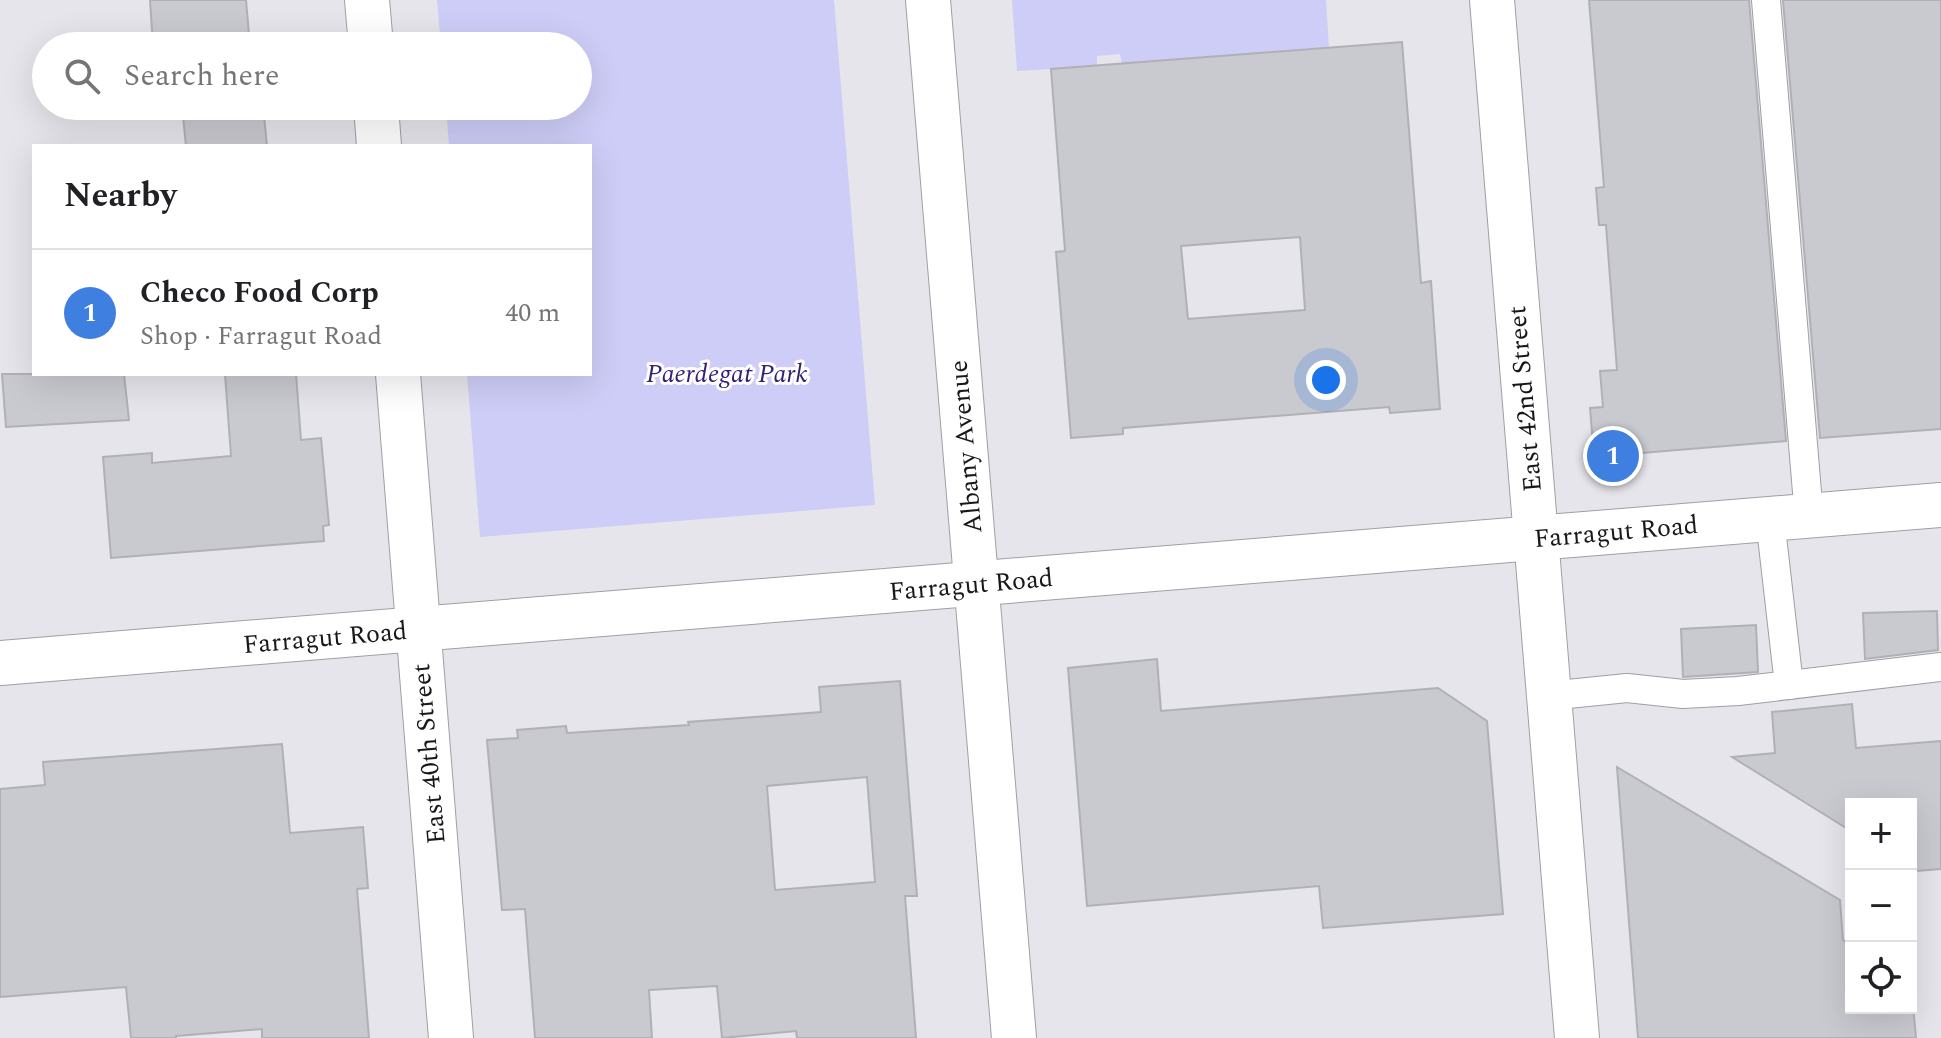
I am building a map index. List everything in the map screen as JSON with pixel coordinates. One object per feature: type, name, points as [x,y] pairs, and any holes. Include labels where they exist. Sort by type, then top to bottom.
[{"type":"street","points":[[367,0],[370,32]]},
{"type":"street","name":"Albany Avenue","points":[[928,0],[1014,1038]]},
{"type":"street","name":"East 42nd Street","points":[[1492,0],[1577,1038]]},
{"type":"street","points":[[377,120],[379,144]]},
{"type":"street","name":"East 40th Street","points":[[398,376],[451,1038]]},
{"type":"street","name":"Farragut Road","points":[[0,663],[1941,505]]},
{"type":"lane","points":[[1766,0],[1789,517],[1789,685]]},
{"type":"lane","points":[[1548,696],[1627,688],[1683,694],[1738,691],[1941,667]]},
{"type":"green space","name":"Paerdegat Park","points":[[437,0],[834,0],[875,505],[480,537],[467,376],[592,376],[592,144],[449,144],[447,120],[592,120],[592,32],[440,32]]},
{"type":"green space","points":[[1012,0],[1326,0],[1329,48],[1122,64],[1120,54],[1097,56],[1097,66],[1017,71]]},
{"type":"building","points":[[150,0],[246,0],[249,32],[152,32]]},
{"type":"building","points":[[1589,0],[1749,0],[1786,441],[1594,457],[1590,408],[1603,407],[1600,371],[1617,370],[1606,225],[1599,225],[1596,188],[1604,187]]},
{"type":"building","points":[[1783,0],[1941,0],[1941,429],[1820,438]]},
{"type":"building","points":[[1402,42],[1421,283],[1431,281],[1440,409],[1390,413],[1389,407],[1123,428],[1123,434],[1071,438],[1056,252],[1065,251],[1051,69]],"holes":[[[1300,237],[1305,310],[1188,319],[1181,246]]]},
{"type":"building","points":[[183,120],[264,120],[267,144],[186,144]]},
{"type":"building","points":[[2,374],[124,376],[129,420],[6,427]]},
{"type":"building","points":[[225,376],[296,376],[301,440],[321,438],[329,525],[323,526],[324,541],[111,558],[103,457],[152,453],[152,463],[231,456]]},
{"type":"building","points":[[1937,611],[1938,650],[1865,659],[1863,613]]},
{"type":"building","points":[[1756,625],[1758,672],[1683,677],[1681,629]]},
{"type":"building","points":[[1157,659],[1161,711],[1438,688],[1487,721],[1503,914],[1323,928],[1319,886],[1087,906],[1068,668]]},
{"type":"building","points":[[900,681],[917,896],[905,896],[916,1038],[797,1038],[796,1031],[722,1038],[717,986],[649,990],[652,1038],[535,1038],[525,909],[502,910],[487,740],[518,738],[517,730],[566,726],[567,733],[821,712],[819,687]],"holes":[[[867,777],[875,882],[775,890],[767,786]]]},
{"type":"building","points":[[1852,704],[1856,748],[1941,741],[1941,869],[1917,871],[1917,798],[1845,798],[1845,827],[1732,757],[1775,753],[1772,712]]},
{"type":"building","points":[[282,744],[290,833],[363,827],[368,888],[357,889],[369,1038],[262,1038],[262,1029],[176,1038],[131,1038],[126,987],[0,997],[0,789],[45,785],[43,762]]},
{"type":"building","points":[[1617,767],[1840,900],[1845,941],[1845,1014],[1914,1014],[1916,1038],[1638,1038]]},
{"type":"place","name":"Checo Food Corp","points":[[1613,456]]}]
